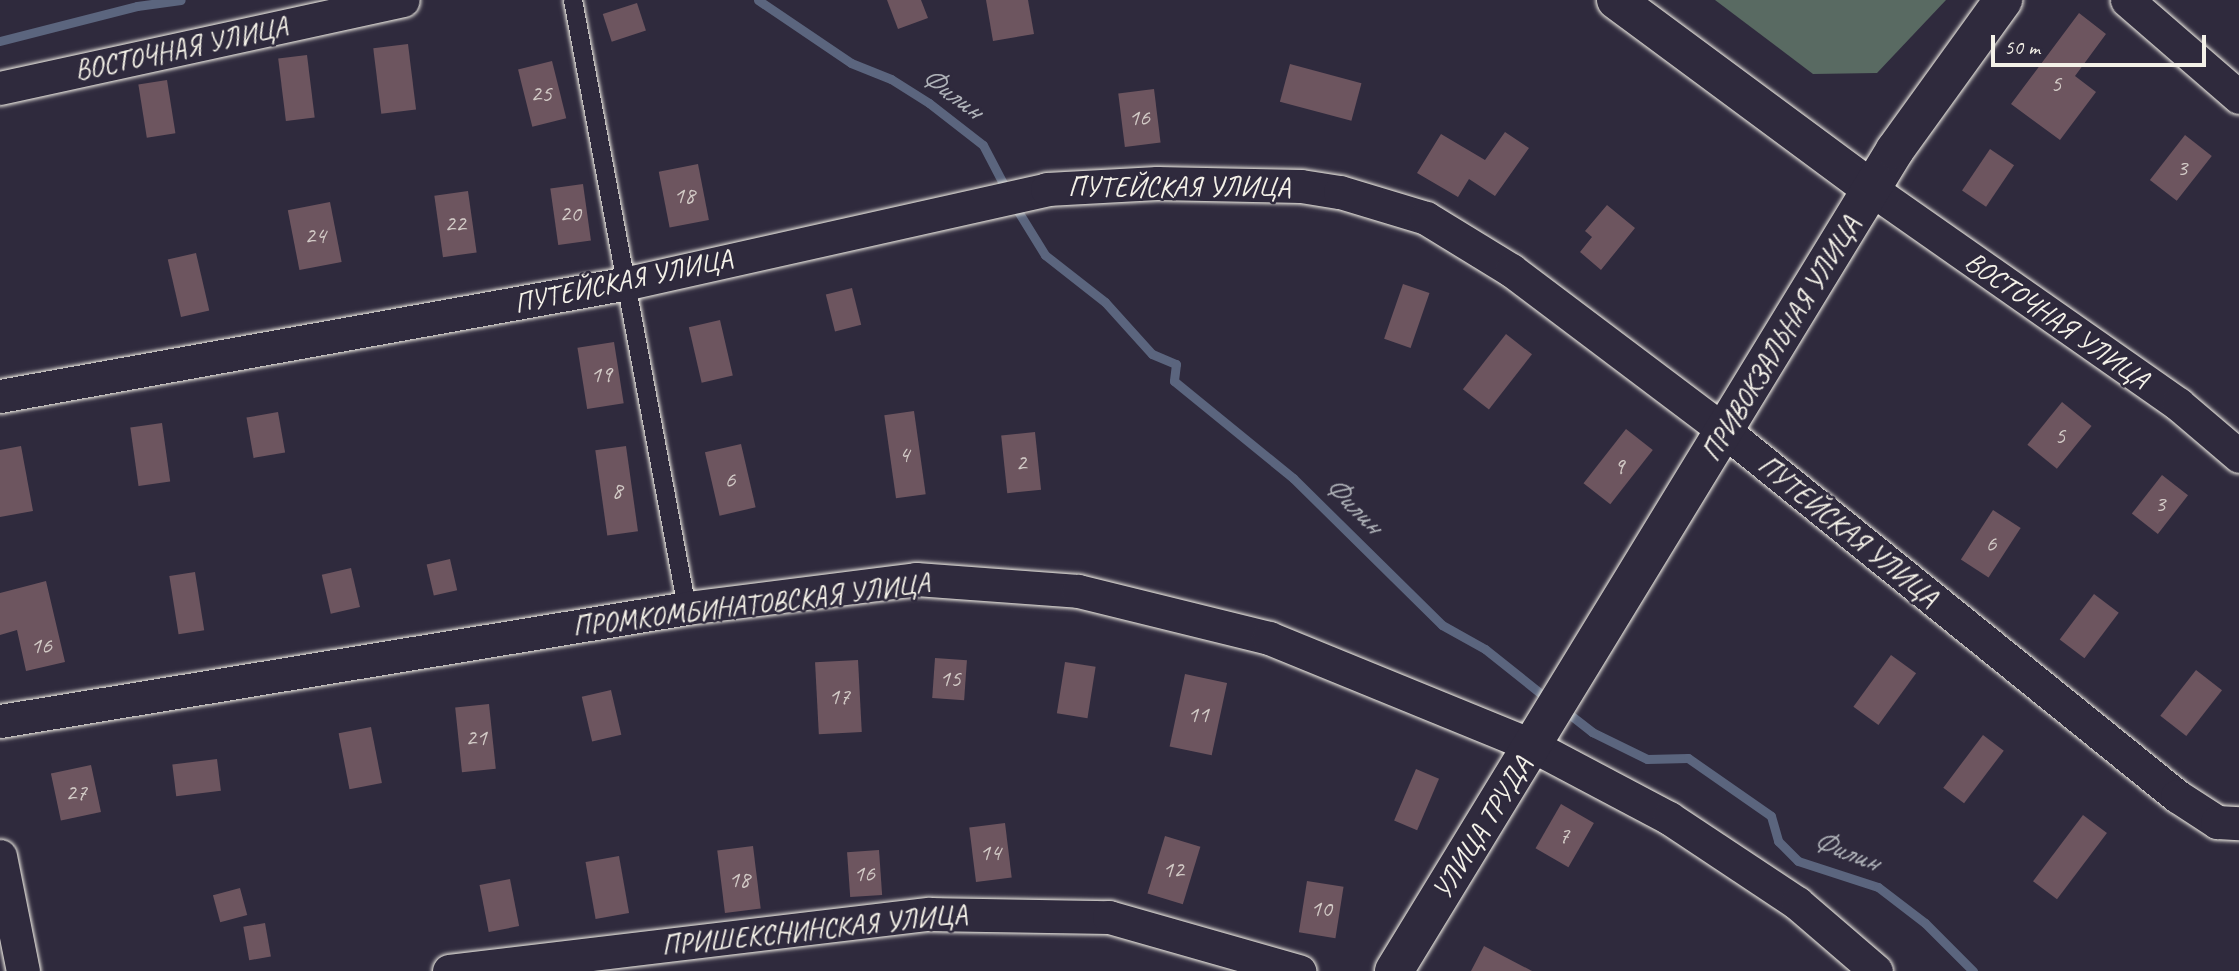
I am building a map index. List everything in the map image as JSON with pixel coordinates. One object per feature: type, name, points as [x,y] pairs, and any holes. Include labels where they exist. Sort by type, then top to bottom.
[{"type":"street","name":"ВОСТОЧНАЯ УЛИЦА","points":[[0,88],[403,0]]},
{"type":"street","points":[[1616,0],[1871,189]]},
{"type":"street","name":"ПРИВОКЗАЛЬНАЯ УЛИЦА","points":[[1569,685],[1726,432],[1871,189],[2003,0]]},
{"type":"street","points":[[2127,0],[2239,97]]},
{"type":"street","name":"ПУТЕЙСКАЯ УЛИЦА","points":[[0,396],[628,283],[1047,188],[1157,183],[1301,186],[1389,204],[1460,235],[1511,270],[1726,432],[2177,796],[2217,822],[2239,823]]},
{"type":"street","name":"ВОСТОЧНАЯ УЛИЦА","points":[[1871,189],[2178,404],[2239,456]]},
{"type":"street","name":"ПРОМКОМБИНАТОВСКАЯ УЛИЦА","points":[[0,721],[687,608],[915,579],[1077,591],[1269,638],[1542,732],[1797,903],[1876,971]]},
{"type":"street","name":"УЛИЦА ТРУДА","points":[[1394,971],[1569,685]]},
{"type":"street","points":[[0,856],[23,971]]},
{"type":"street","name":"ПРИШЕКСНИНСКАЯ УЛИЦА","points":[[449,971],[930,914],[1109,917],[1299,971]]},
{"type":"lane","points":[[573,0],[687,608]]},
{"type":"green space","points":[[1715,0],[1946,0],[1877,73],[1813,74]]},
{"type":"building","points":[[887,0],[921,0],[928,18],[898,29]]},
{"type":"building","points":[[986,0],[1028,0],[1034,34],[993,41]]},
{"type":"building","points":[[637,3],[646,31],[612,42],[603,14]]},
{"type":"building","points":[[2079,13],[2106,34],[2075,76],[2096,92],[2060,140],[2011,104]]},
{"type":"building","points":[[408,44],[416,110],[381,114],[373,48]]},
{"type":"building","points":[[307,55],[315,118],[286,121],[278,59]]},
{"type":"building","points":[[552,61],[566,118],[532,127],[518,69]]},
{"type":"building","points":[[1290,64],[1361,83],[1351,121],[1280,102]]},
{"type":"building","points":[[167,80],[175,133],[147,138],[138,85]]},
{"type":"building","points":[[1154,89],[1161,143],[1125,147],[1118,93]]},
{"type":"building","points":[[1505,132],[1529,148],[1495,196],[1469,179],[1458,197],[1417,173],[1441,134],[1485,160]]},
{"type":"building","points":[[2185,135],[2212,156],[2177,201],[2150,180]]},
{"type":"building","points":[[1990,149],[2014,165],[1986,207],[1962,190]]},
{"type":"building","points":[[698,164],[709,220],[670,228],[659,172]]},
{"type":"building","points":[[583,184],[591,240],[558,245],[550,189]]},
{"type":"building","points":[[468,191],[477,252],[443,257],[434,196]]},
{"type":"building","points":[[330,202],[342,262],[299,270],[288,210]]},
{"type":"building","points":[[1607,205],[1635,228],[1601,270],[1580,252],[1592,237],[1585,231]]},
{"type":"building","points":[[196,253],[209,310],[181,317],[168,260]]},
{"type":"building","points":[[1403,284],[1429,293],[1411,348],[1384,339]]},
{"type":"building","points":[[852,288],[861,325],[835,331],[826,295]]},
{"type":"building","points":[[720,320],[733,376],[702,383],[689,327]]},
{"type":"building","points":[[1506,334],[1532,354],[1489,409],[1463,389]]},
{"type":"building","points":[[614,342],[624,403],[587,409],[577,348]]},
{"type":"building","points":[[2062,402],[2092,426],[2057,469],[2027,445]]},
{"type":"building","points":[[914,411],[926,494],[896,498],[884,415]]},
{"type":"building","points":[[278,412],[285,452],[254,458],[246,418]]},
{"type":"building","points":[[162,423],[170,481],[139,486],[130,427]]},
{"type":"building","points":[[1626,429],[1653,450],[1610,504],[1584,483]]},
{"type":"building","points":[[1035,432],[1041,490],[1007,493],[1001,436]]},
{"type":"building","points":[[741,444],[756,507],[720,516],[705,452]]},
{"type":"building","points":[[21,446],[33,511],[0,517],[0,450]]},
{"type":"building","points":[[626,446],[638,531],[607,535],[595,450]]},
{"type":"building","points":[[2162,475],[2188,495],[2158,534],[2132,514]]},
{"type":"building","points":[[1993,510],[2021,528],[1989,577],[1961,559]]},
{"type":"building","points":[[450,559],[457,590],[434,596],[427,564]]},
{"type":"building","points":[[351,568],[360,607],[331,614],[322,575]]},
{"type":"building","points":[[195,572],[204,630],[179,634],[169,576]]},
{"type":"building","points":[[46,581],[65,662],[26,671],[17,630],[0,635],[0,593]]},
{"type":"building","points":[[2094,594],[2119,613],[2084,658],[2060,640]]},
{"type":"building","points":[[1891,655],[1916,673],[1878,725],[1853,707]]},
{"type":"building","points":[[935,658],[967,660],[964,700],[932,698]]},
{"type":"building","points":[[858,660],[862,732],[819,734],[815,662]]},
{"type":"building","points":[[1065,662],[1096,667],[1087,718],[1057,713]]},
{"type":"building","points":[[2196,670],[2222,690],[2186,736],[2160,716]]},
{"type":"building","points":[[1185,674],[1227,683],[1212,755],[1170,746]]},
{"type":"building","points":[[611,690],[621,735],[592,742],[582,697]]},
{"type":"building","points":[[489,704],[496,769],[462,772],[455,708]]},
{"type":"building","points":[[371,727],[382,783],[349,789],[339,733]]},
{"type":"building","points":[[1983,735],[2004,751],[1964,803],[1943,788]]},
{"type":"building","points":[[217,759],[221,791],[176,796],[172,764]]},
{"type":"building","points":[[91,765],[101,812],[61,820],[51,774]]},
{"type":"building","points":[[1416,769],[1439,779],[1417,830],[1394,821]]},
{"type":"building","points":[[1561,804],[1594,823],[1568,867],[1536,848]]},
{"type":"building","points":[[2083,815],[2107,833],[2057,899],[2033,881]]},
{"type":"building","points":[[1005,823],[1012,878],[976,882],[969,827]]},
{"type":"building","points":[[1165,836],[1200,847],[1183,904],[1147,893]]},
{"type":"building","points":[[753,846],[761,909],[725,913],[717,850]]},
{"type":"building","points":[[879,850],[882,895],[850,897],[847,852]]},
{"type":"building","points":[[619,856],[629,913],[596,919],[586,862]]},
{"type":"building","points":[[510,879],[519,926],[489,932],[480,885]]},
{"type":"building","points":[[1307,881],[1344,887],[1335,938],[1299,932]]},
{"type":"building","points":[[240,888],[247,915],[220,922],[213,895]]},
{"type":"building","points":[[265,923],[271,956],[249,960],[243,927]]},
{"type":"building","points":[[1484,946],[1532,971],[1471,971]]},
{"type":"waterway","name":"Филин","points":[[0,41],[137,6],[181,0]]},
{"type":"waterway","name":"Филин","points":[[758,0],[851,63],[891,79],[929,103],[983,145],[1007,191]]},
{"type":"waterway","name":"Филин","points":[[1013,203],[1045,255],[1105,302],[1152,354],[1176,364],[1174,381],[1293,478],[1442,625],[1485,649],[1549,700]]},
{"type":"waterway","name":"Филин","points":[[1564,710],[1592,732],[1647,759],[1688,758],[1771,816],[1778,841],[1798,861],[1878,887],[1925,923],[1973,971]]}]
